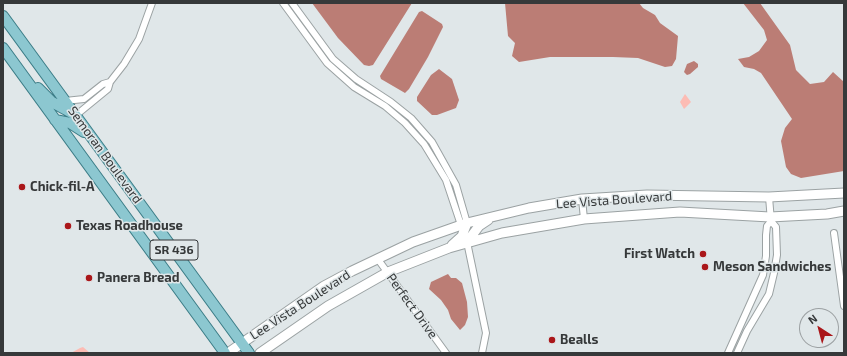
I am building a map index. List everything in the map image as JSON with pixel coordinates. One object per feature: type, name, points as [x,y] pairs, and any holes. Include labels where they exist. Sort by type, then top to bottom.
[{"type":"main road","name":"Semoran Boulevard","points":[[3,16],[249,353]]},
{"type":"main road","name":"Semoran Boulevard","points":[[3,48],[226,353]]},
{"type":"main road","points":[[18,69],[52,102],[75,116]]},
{"type":"main road","points":[[55,120],[70,123],[80,128],[95,141]]},
{"type":"street","points":[[75,116],[108,89],[110,82],[124,64],[139,39],[152,3]]},
{"type":"street","points":[[283,3],[327,63],[354,86],[385,106],[405,123],[424,144],[446,180],[464,224]]},
{"type":"street","points":[[292,3],[333,59],[356,79],[391,102],[411,118],[432,142],[456,185],[464,224],[462,236],[449,248]]},
{"type":"street","points":[[65,101],[84,99],[103,84],[110,82]]},
{"type":"street","name":"Lee Vista Boulevard","points":[[226,353],[324,286],[377,258],[413,242],[464,224],[496,215],[582,199],[647,195],[769,198],[844,193]]},
{"type":"street","points":[[737,353],[747,331],[769,294],[774,273],[777,255],[776,227],[771,219],[769,198]]},
{"type":"street","points":[[582,199],[584,219]]},
{"type":"street","name":"Lee Vista Boulevard","points":[[260,353],[328,306],[388,272],[449,248],[525,228],[584,219],[680,212],[771,219],[844,211]]},
{"type":"street","points":[[482,353],[486,334],[485,322],[468,242],[479,226],[496,215]]},
{"type":"street","points":[[728,353],[763,275],[766,256],[767,226],[771,219]]},
{"type":"street","points":[[834,233],[844,306]]},
{"type":"street","name":"Perfect Drive","points":[[377,258],[446,353]]},
{"type":"shaded area","points":[[312,3],[412,3],[373,65],[369,66],[364,65],[338,38]]},
{"type":"shaded area","points":[[505,3],[639,3],[643,8],[655,15],[660,23],[678,36],[676,59],[672,66],[665,67],[638,58],[613,57],[550,57],[519,62],[512,56],[515,43],[508,36]]},
{"type":"shaded area","points":[[743,3],[760,3],[790,45],[796,70],[810,84],[824,82],[833,72],[844,82],[844,171],[801,178],[791,174],[786,167],[781,141],[785,128],[792,119],[761,73],[754,69],[744,67],[738,59],[749,57],[759,51],[767,40],[764,30]]},
{"type":"shaded area","points":[[422,11],[442,24],[443,27],[428,57],[409,89],[405,93],[381,79],[380,76],[419,12]]},
{"type":"shaded area","points":[[694,61],[698,64],[698,67],[687,75],[684,72],[687,64]]},
{"type":"shaded area","points":[[439,69],[452,79],[459,100],[456,108],[437,115],[432,115],[417,101],[417,97],[431,75]]},
{"type":"shaded area","points":[[685,94],[691,102],[684,109],[680,102]]},
{"type":"shaded area","points":[[448,274],[451,278],[456,278],[462,283],[467,302],[468,317],[465,325],[460,330],[451,319],[448,310],[441,300],[429,289],[431,282]]},
{"type":"shaded area","points":[[83,347],[90,353],[71,353],[80,348]]},
{"type":"place","name":"Chick-fil-A","points":[[22,187]]},
{"type":"place","name":"Texas Roadhouse","points":[[68,226]]},
{"type":"place","name":"First Watch","points":[[703,254]]},
{"type":"place","name":"Meson Sandwiches","points":[[705,267]]},
{"type":"place","name":"Panera Bread","points":[[89,278]]},
{"type":"place","name":"Bealls","points":[[552,340]]}]
